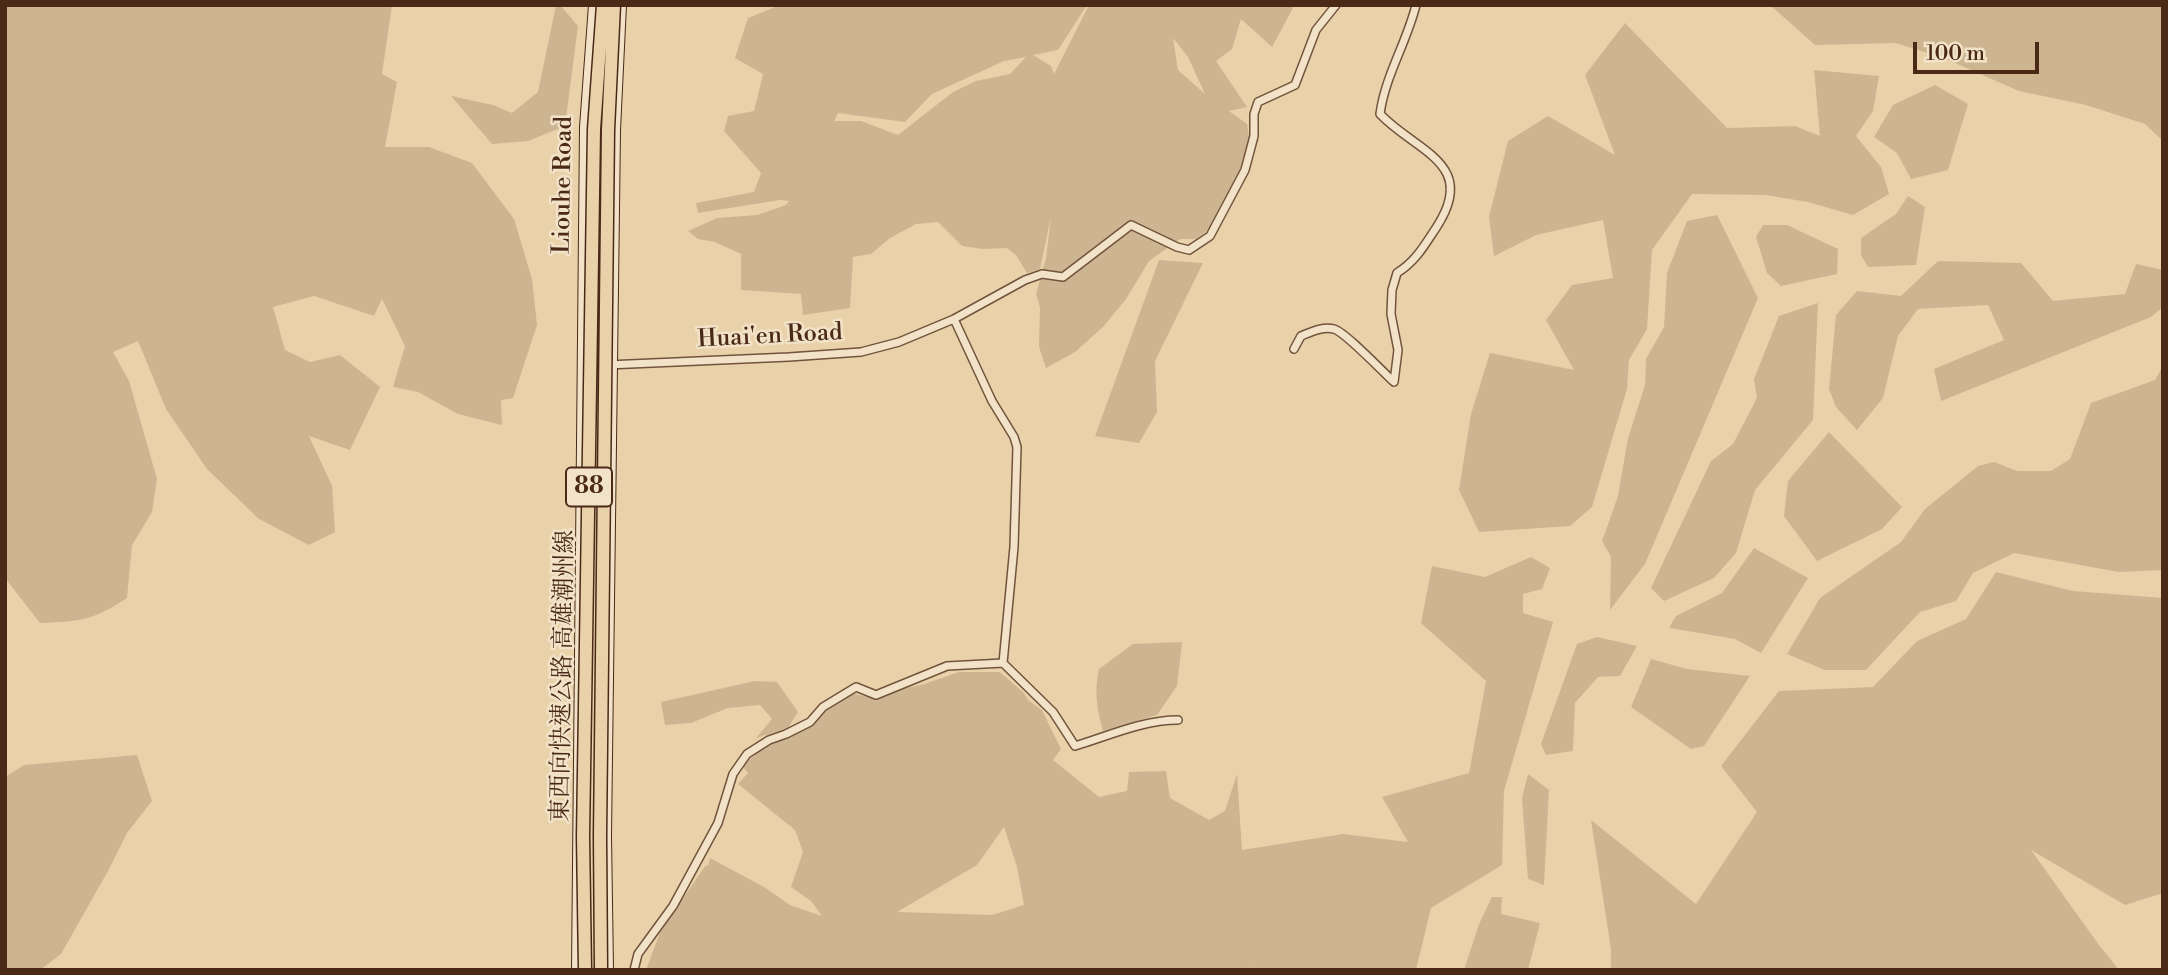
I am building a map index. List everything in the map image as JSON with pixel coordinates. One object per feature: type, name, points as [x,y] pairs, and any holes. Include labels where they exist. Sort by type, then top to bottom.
[{"type":"highway","name":"東西向快速公路 高雄潮州線","points":[[585,970],[583,836],[594,157],[603,5]]},
{"type":"highway","name":"東西向快速公路 高雄潮州線","points":[[601,970],[600,835],[608,130],[614,5]]},
{"type":"main road","name":"Liouhe Road","points":[[577,970],[585,127],[594,5]]},
{"type":"main road","name":"Liouhe Road","points":[[608,970],[606,835],[615,130],[621,5]]},
{"type":"street","points":[[1003,663],[1014,547],[1017,447],[1014,437],[992,401],[954,319],[1025,280],[1042,274],[1063,277],[1131,225],[1189,250],[1210,236],[1245,170],[1254,136],[1254,114],[1258,102],[1295,85],[1316,30],[1336,5]]},
{"type":"street","points":[[1294,349],[1301,336],[1317,329],[1333,329],[1344,334],[1394,382],[1398,351],[1391,314],[1392,290],[1397,273],[1412,264],[1440,222],[1452,192],[1442,166],[1380,114],[1416,5]]},
{"type":"street","name":"Huai'en Road","points":[[582,365],[861,352],[899,342],[954,319]]},
{"type":"street","points":[[634,970],[638,954],[673,906],[719,823],[733,774],[747,754],[769,740],[810,722],[823,707],[856,687],[876,695],[947,666],[1003,663],[1053,712],[1075,746],[1144,725],[1178,720]]},
{"type":"shaded area","points":[[5,5],[392,5],[382,74],[397,82],[385,147],[429,147],[472,163],[514,219],[532,279],[537,325],[513,398],[501,400],[502,425],[458,414],[418,392],[393,387],[405,346],[382,299],[374,316],[314,296],[273,307],[285,350],[310,362],[340,355],[380,387],[350,450],[309,436],[332,486],[335,532],[309,545],[259,519],[207,469],[166,409],[138,341],[113,352],[129,381],[157,479],[152,512],[132,545],[127,598],[86,618],[40,623],[5,578]]},
{"type":"shaded area","points":[[556,5],[560,5],[578,26],[565,126],[528,141],[492,144],[451,96],[493,105],[512,113],[538,92]]},
{"type":"shaded area","points":[[780,5],[1087,5],[1058,50],[1033,55],[1051,66],[1054,74],[1089,5],[1291,5],[1293,8],[1272,47],[1241,19],[1232,49],[1216,61],[1247,107],[1229,111],[1247,124],[1251,148],[1209,229],[1196,239],[1180,239],[1149,261],[1126,299],[1103,327],[1075,352],[1046,368],[1039,347],[1040,308],[1036,294],[1046,258],[1051,217],[1040,269],[1027,273],[1016,255],[1007,248],[962,246],[938,222],[916,224],[890,238],[871,254],[853,257],[850,308],[803,315],[801,294],[741,290],[741,254],[715,242],[698,239],[688,231],[717,218],[757,215],[786,205],[789,201],[780,200],[698,213],[696,203],[754,192],[761,173],[724,131],[728,116],[754,111],[763,74],[735,58],[748,18]],"holes":[[[1173,38],[1188,57],[1205,94],[1178,70]],[[1026,57],[1010,74],[976,81],[953,92],[898,135],[861,121],[834,121],[838,113],[905,122],[932,94],[1004,61]]]},
{"type":"shaded area","points":[[1770,5],[2163,5],[2163,141],[2145,124],[2086,105],[2019,91],[1946,59],[1896,43],[1815,45]]},
{"type":"shaded area","points":[[1625,23],[1727,128],[1795,126],[1820,136],[1814,70],[1879,76],[1873,111],[1856,136],[1881,167],[1889,194],[1853,215],[1808,202],[1765,195],[1692,194],[1652,250],[1647,329],[1629,360],[1627,389],[1592,507],[1570,526],[1479,532],[1459,490],[1471,414],[1490,353],[1574,370],[1546,320],[1572,285],[1613,278],[1603,220],[1536,235],[1494,256],[1489,217],[1508,141],[1548,116],[1615,155],[1585,75]]},
{"type":"shaded area","points":[[1935,85],[1968,104],[1948,170],[1911,179],[1897,153],[1874,137],[1893,105]]},
{"type":"shaded area","points":[[1908,196],[1925,207],[1916,265],[1868,267],[1861,255],[1861,238],[1896,214]]},
{"type":"shaded area","points":[[1717,215],[1758,298],[1645,564],[1610,610],[1611,557],[1602,541],[1618,496],[1628,438],[1645,385],[1646,359],[1664,327],[1667,273],[1687,221]]},
{"type":"shaded area","points":[[1763,225],[1787,225],[1838,249],[1837,274],[1781,286],[1767,273],[1756,237]]},
{"type":"shaded area","points":[[1159,260],[1203,263],[1155,361],[1157,412],[1139,443],[1095,436]]},
{"type":"shaded area","points":[[1938,261],[2021,263],[2053,301],[2125,294],[2136,264],[2163,270],[2163,307],[2151,317],[1941,401],[1934,369],[2004,340],[1988,305],[1918,309],[1898,336],[1883,398],[1857,430],[1836,407],[1829,389],[1836,315],[1857,291],[1901,296]]},
{"type":"shaded area","points":[[1818,303],[1813,420],[1755,490],[1736,553],[1714,578],[1664,601],[1651,588],[1711,461],[1733,444],[1757,398],[1754,379],[1779,316]]},
{"type":"shaded area","points":[[2163,366],[2163,570],[2119,572],[2014,553],[1973,573],[1956,601],[1920,612],[1866,670],[1825,670],[1787,654],[1820,598],[1901,542],[1925,509],[1978,466],[1994,462],[2017,471],[2051,471],[2070,459],[2091,403],[2155,380]]},
{"type":"shaded area","points":[[1829,432],[1902,507],[1882,529],[1817,561],[1784,516],[1788,481]]},
{"type":"shaded area","points":[[1754,548],[1808,578],[1761,653],[1735,639],[1669,628],[1676,616],[1722,593]]},
{"type":"shaded area","points":[[1531,557],[1550,568],[1542,589],[1523,594],[1523,613],[1553,622],[1504,791],[1502,865],[1431,908],[1416,970],[1255,970],[1250,967],[1250,970],[646,970],[661,930],[706,865],[708,866],[710,858],[764,887],[790,905],[822,916],[811,901],[791,887],[803,852],[795,830],[738,784],[748,773],[742,766],[764,747],[793,735],[852,693],[867,697],[924,684],[959,672],[1000,672],[1024,693],[1028,700],[1042,710],[1061,749],[1053,760],[1099,797],[1127,791],[1129,772],[1166,771],[1170,798],[1209,820],[1225,811],[1237,774],[1242,850],[1343,834],[1408,842],[1382,797],[1469,773],[1486,681],[1421,623],[1432,566],[1485,577]],"holes":[[[1004,827],[1017,867],[1024,905],[992,915],[897,912],[977,865]]]},
{"type":"shaded area","points":[[1996,572],[2073,591],[2163,598],[2163,893],[2125,905],[2031,850],[2119,970],[1611,970],[1611,949],[1591,820],[1696,904],[1757,812],[1721,766],[1779,691],[1873,687],[1917,641],[1966,619]]},
{"type":"shaded area","points":[[1597,637],[1637,646],[1620,676],[1598,677],[1575,703],[1573,751],[1546,755],[1541,744],[1577,644]]},
{"type":"shaded area","points":[[1182,642],[1177,686],[1157,715],[1103,731],[1097,700],[1099,669],[1133,644]]},
{"type":"shaded area","points":[[1651,659],[1687,669],[1750,676],[1704,746],[1691,749],[1631,707]]},
{"type":"shaded area","points":[[755,681],[777,682],[798,712],[788,728],[756,738],[772,719],[760,705],[728,708],[691,723],[665,725],[661,702]]},
{"type":"shaded area","points":[[137,755],[152,801],[127,833],[61,954],[40,970],[5,970],[5,777],[24,765]]},
{"type":"shaded area","points":[[1528,774],[1549,790],[1544,885],[1528,879],[1522,798]]},
{"type":"shaded area","points":[[1492,897],[1502,897],[1501,914],[1540,923],[1528,970],[1464,970],[1479,924]]}]
